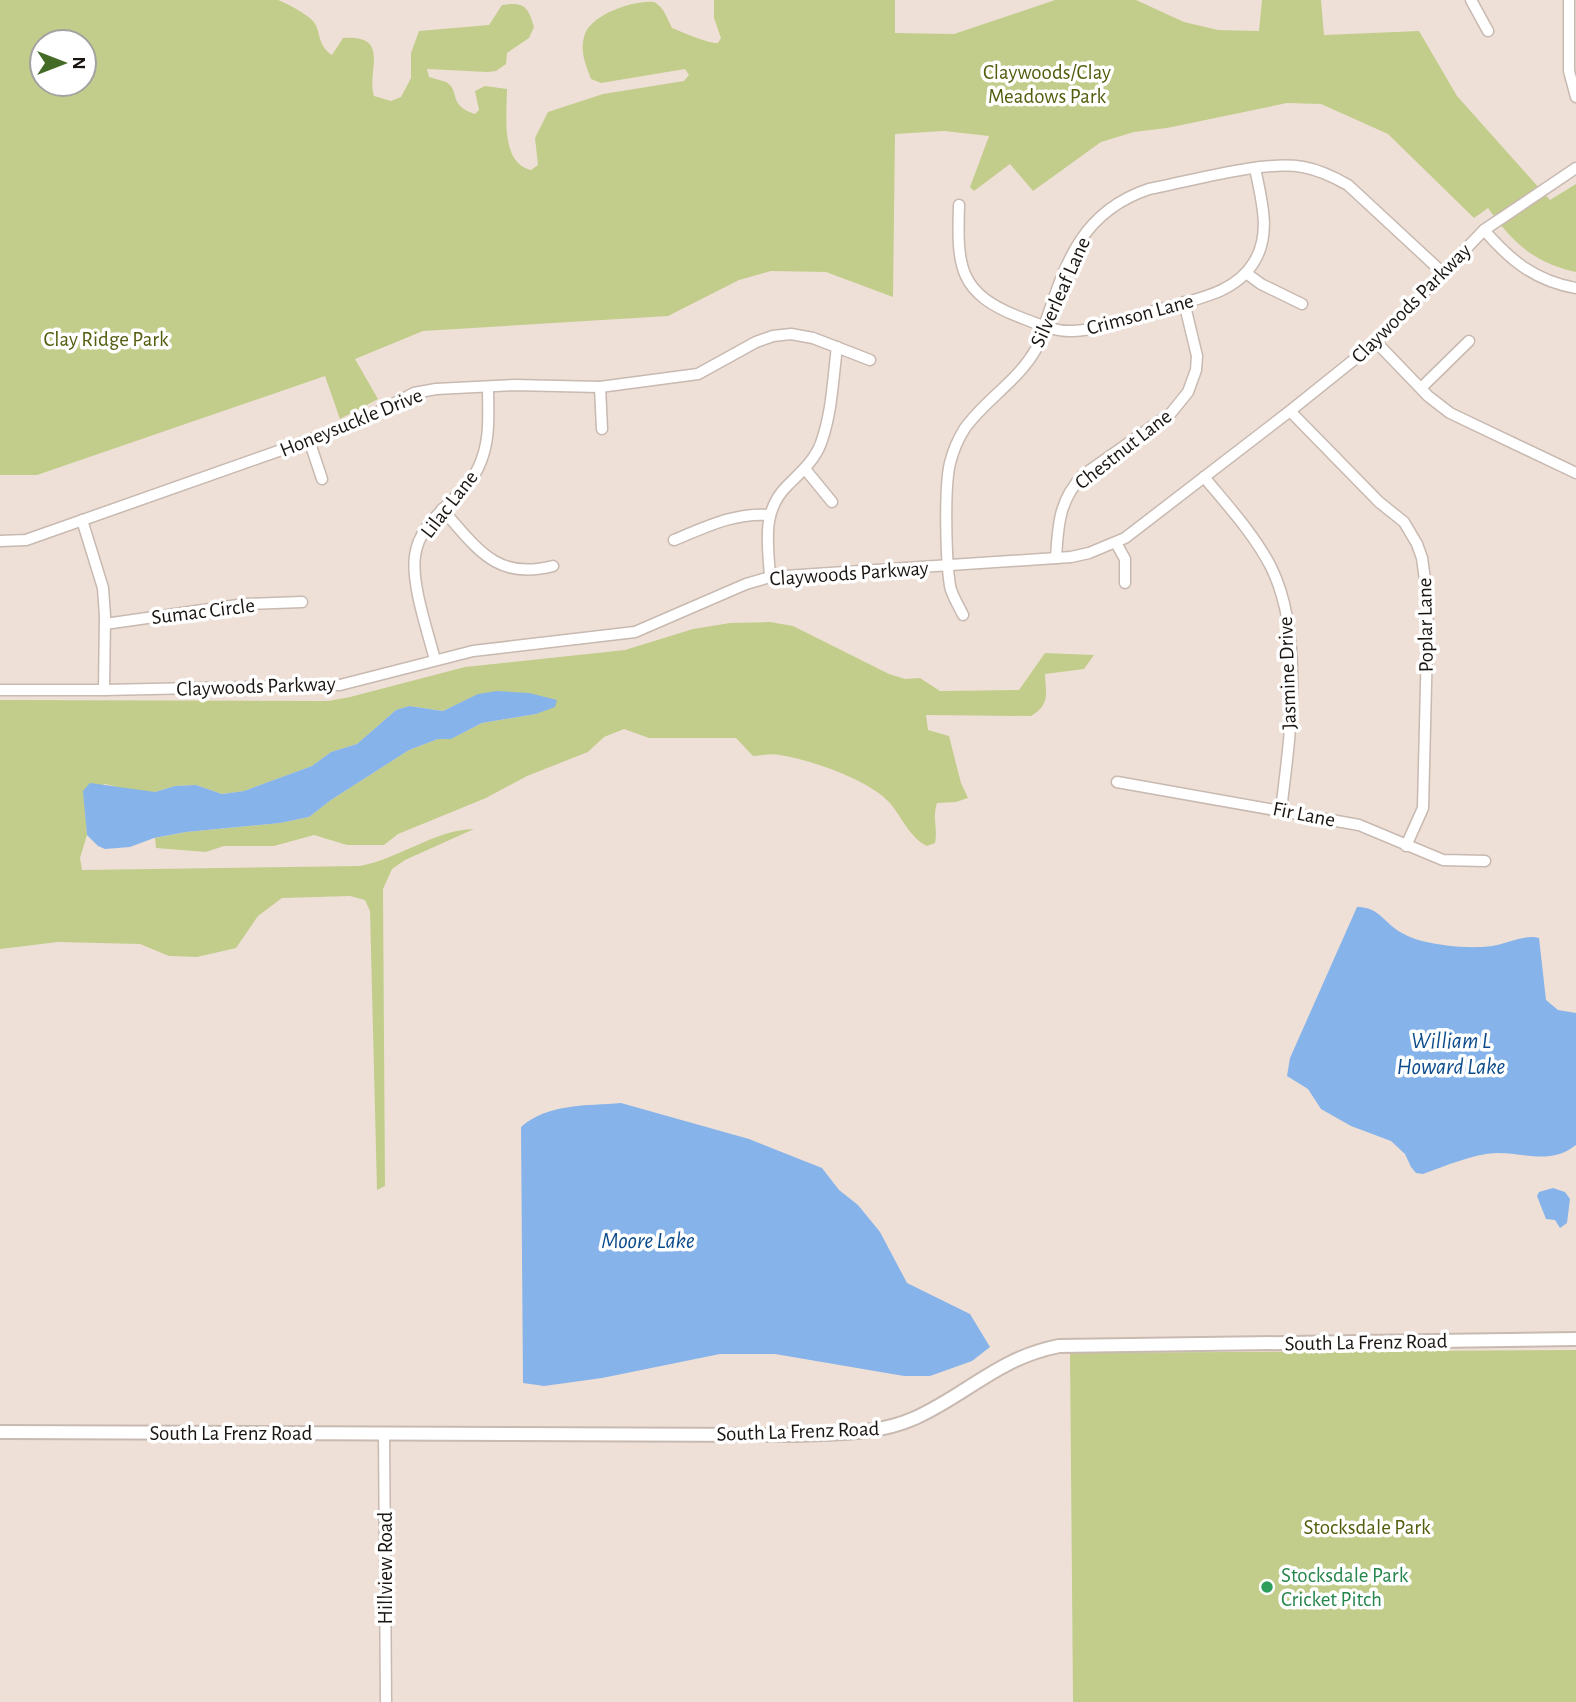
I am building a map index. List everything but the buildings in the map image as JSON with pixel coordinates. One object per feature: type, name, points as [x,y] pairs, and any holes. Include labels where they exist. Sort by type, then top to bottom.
[{"type":"street","points":[[1472,0],[1488,31]]},
{"type":"street","points":[[1569,0],[1573,44],[1569,72],[1576,97]]},
{"type":"street","name":"Silverleaf Lane","points":[[963,615],[951,588],[949,566],[948,477],[954,450],[973,418],[1030,360],[1071,254],[1085,232],[1107,209],[1133,194],[1149,189],[1255,168],[1297,166],[1334,177],[1360,194],[1443,273]]},
{"type":"street","points":[[1255,168],[1265,229],[1260,251],[1246,273],[1261,285],[1302,304]]},
{"type":"street","name":"Claywoods Parkway","points":[[0,690],[340,685],[473,651],[635,632],[746,584],[770,577],[949,566],[1089,553],[1125,538],[1290,411],[1376,342],[1484,230],[1576,168]]},
{"type":"street","name":"Crimson Lane","points":[[959,205],[960,261],[971,286],[999,309],[1058,330],[1085,330],[1184,302],[1227,288],[1246,273]]},
{"type":"street","points":[[1484,230],[1510,258],[1533,275],[1562,286],[1576,288]]},
{"type":"street","name":"Chestnut Lane","points":[[1055,558],[1059,516],[1074,484],[1171,413],[1188,392],[1196,370],[1197,356],[1184,302]]},
{"type":"street","name":"Honeysuckle Drive","points":[[0,541],[26,540],[355,424],[414,393],[436,389],[488,387],[600,387],[698,374],[756,342],[791,334],[813,338],[870,360]]},
{"type":"street","points":[[1421,388],[1468,341]]},
{"type":"street","points":[[1376,342],[1450,413],[1576,473]]},
{"type":"street","points":[[770,577],[767,524],[773,504],[805,469],[820,445],[829,413],[838,347]]},
{"type":"street","name":"Lilac Lane","points":[[435,660],[414,572],[415,553],[422,535],[442,509],[467,486],[479,467],[488,439],[488,387]]},
{"type":"street","points":[[600,387],[602,429]]},
{"type":"street","name":"Poplar Lane","points":[[1290,411],[1370,492],[1404,522],[1422,558],[1428,602],[1423,808],[1406,846]]},
{"type":"street","points":[[309,440],[322,479]]},
{"type":"street","points":[[805,469],[832,502]]},
{"type":"street","name":"Jasmine Drive","points":[[1204,477],[1245,526],[1270,566],[1286,609],[1291,647],[1290,739],[1280,810]]},
{"type":"street","points":[[442,509],[490,559],[503,566],[532,571],[553,566]]},
{"type":"street","points":[[674,540],[750,513],[770,515]]},
{"type":"street","points":[[82,520],[103,588],[104,690]]},
{"type":"street","points":[[1116,542],[1125,559],[1125,583]]},
{"type":"street","name":"Sumac Circle","points":[[105,624],[245,604],[302,602]]},
{"type":"street","name":"Fir Lane","points":[[1117,782],[1359,825],[1443,860],[1485,861]]},
{"type":"street","name":"South La Frenz Road","points":[[0,1432],[859,1433],[914,1418],[1018,1357],[1059,1346],[1576,1339]]},
{"type":"street","name":"Hillview Road","points":[[384,1433],[386,1702]]},
{"type":"green space","points":[[0,0],[278,0],[313,21],[321,42],[332,55],[343,38],[358,38],[367,42],[374,56],[374,96],[391,101],[401,97],[411,78],[411,53],[419,31],[489,25],[502,5],[520,5],[530,14],[534,27],[529,38],[507,53],[506,64],[496,71],[427,69],[429,77],[446,82],[453,90],[457,102],[475,114],[479,110],[475,91],[485,86],[507,89],[506,124],[510,148],[521,166],[531,170],[538,165],[535,138],[548,112],[603,94],[684,81],[689,75],[685,69],[601,83],[591,79],[584,59],[584,37],[594,22],[624,6],[654,2],[663,10],[672,28],[702,40],[718,43],[721,38],[714,18],[714,0],[895,0],[895,33],[954,34],[1055,0],[1136,0],[1184,22],[1218,30],[1259,31],[1262,0],[1321,0],[1324,35],[1419,31],[1457,96],[1550,200],[1576,184],[1576,272],[1548,263],[1525,249],[1488,208],[1474,218],[1388,134],[1321,104],[1287,103],[1167,128],[1134,132],[1101,142],[1033,191],[1010,164],[974,191],[970,187],[989,136],[944,131],[895,134],[893,297],[826,272],[771,271],[739,280],[668,316],[423,331],[355,359],[378,399],[340,419],[325,376],[37,475],[0,475]]},
{"type":"green space","points":[[770,622],[793,626],[889,674],[905,679],[920,678],[940,691],[1019,690],[1045,653],[1094,655],[1084,669],[1045,674],[1044,703],[1031,716],[926,715],[928,730],[949,736],[961,783],[968,798],[937,803],[935,843],[927,846],[915,837],[889,802],[867,786],[838,772],[780,755],[753,756],[736,738],[649,738],[624,729],[604,737],[588,752],[527,776],[486,798],[398,834],[384,845],[347,845],[314,835],[274,846],[224,846],[206,852],[156,848],[155,838],[309,817],[409,750],[438,739],[451,739],[482,723],[536,714],[479,694],[443,711],[409,706],[396,710],[357,744],[331,752],[312,766],[244,791],[222,794],[196,785],[175,786],[155,792],[133,791],[105,784],[84,792],[87,835],[80,858],[82,870],[360,866],[445,834],[474,829],[405,860],[392,869],[383,889],[385,1186],[377,1190],[370,911],[365,900],[350,896],[282,898],[258,916],[236,948],[197,957],[169,956],[140,944],[58,942],[0,949],[0,700],[328,701],[465,667],[625,650],[693,629],[730,623]]},
{"type":"green space","name":"Stocksdale Park","points":[[1576,1350],[1576,1702],[1073,1702],[1070,1353]]},
{"type":"water","points":[[497,691],[529,693],[557,700],[555,707],[536,714],[482,723],[451,739],[438,739],[409,750],[309,817],[280,823],[186,832],[154,838],[130,847],[105,849],[87,835],[83,791],[90,783],[155,792],[175,786],[196,785],[222,794],[244,791],[312,766],[331,752],[357,744],[396,710],[409,706],[443,711],[478,694]]},
{"type":"water","name":"William L Howard Lake","points":[[1357,907],[1373,910],[1407,936],[1439,944],[1484,947],[1527,937],[1539,938],[1546,1000],[1558,1010],[1576,1013],[1576,1145],[1557,1155],[1488,1154],[1423,1174],[1416,1173],[1405,1154],[1391,1141],[1351,1126],[1321,1109],[1308,1089],[1287,1076],[1290,1058]]},
{"type":"water","name":"Moore Lake","points":[[621,1103],[749,1139],[822,1168],[839,1190],[858,1205],[880,1232],[907,1283],[970,1314],[990,1347],[972,1361],[930,1376],[904,1376],[775,1354],[720,1354],[602,1378],[544,1386],[523,1383],[521,1127],[532,1119],[556,1110]]},
{"type":"water","points":[[1553,1188],[1565,1192],[1570,1199],[1567,1223],[1560,1228],[1555,1220],[1546,1219],[1537,1196],[1539,1192]]},
{"type":"place","name":"Stocksdale Park Cricket Pitch","points":[[1267,1587]]},
{"type":"park label","name":"Claywoods/Clay Meadows Park","points":[[1047,84]]},
{"type":"park label","name":"Clay Ridge Park","points":[[106,339]]}]
